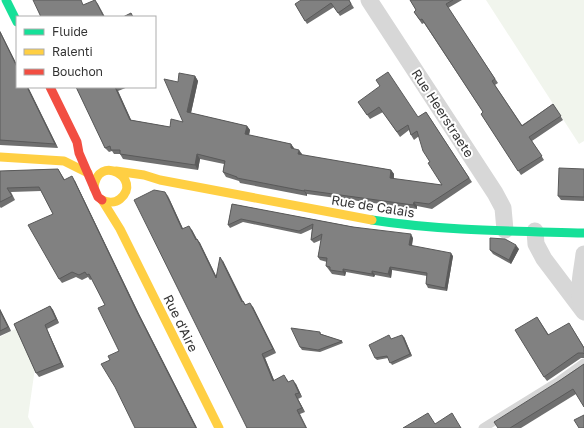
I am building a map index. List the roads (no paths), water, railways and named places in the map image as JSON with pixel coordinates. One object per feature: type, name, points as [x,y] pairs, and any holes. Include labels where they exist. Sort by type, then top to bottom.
[{"type":"street","points":[[6,0],[16,20]]},
{"type":"street","name":"Rue Heerstraete","points":[[370,0],[496,193],[503,208],[505,230]]},
{"type":"street","points":[[50,88],[77,142],[88,157],[112,171],[121,174],[125,179],[127,184],[126,190],[120,200],[111,202],[102,200],[96,195],[88,173],[88,157]]},
{"type":"street","points":[[0,157],[64,161],[88,157]]},
{"type":"street","points":[[64,161],[88,173]]},
{"type":"street","points":[[94,188],[95,180],[98,176],[112,171]]},
{"type":"street","name":"Rue de Calais","points":[[112,171],[144,175],[160,180],[378,221],[434,227],[584,233]]},
{"type":"street","name":"Rue de Calais","points":[[126,190],[144,182],[160,180]]},
{"type":"street","name":"Rue d'Aire","points":[[102,200],[120,229],[219,428]]},
{"type":"street","name":"Rue d'Aire","points":[[120,200],[118,216],[120,229]]},
{"type":"street","points":[[535,232],[536,244],[544,259],[584,311]]},
{"type":"street","points":[[584,254],[580,288],[580,303],[584,311]]},
{"type":"lane","points":[[482,428],[559,381],[584,363]]}]
